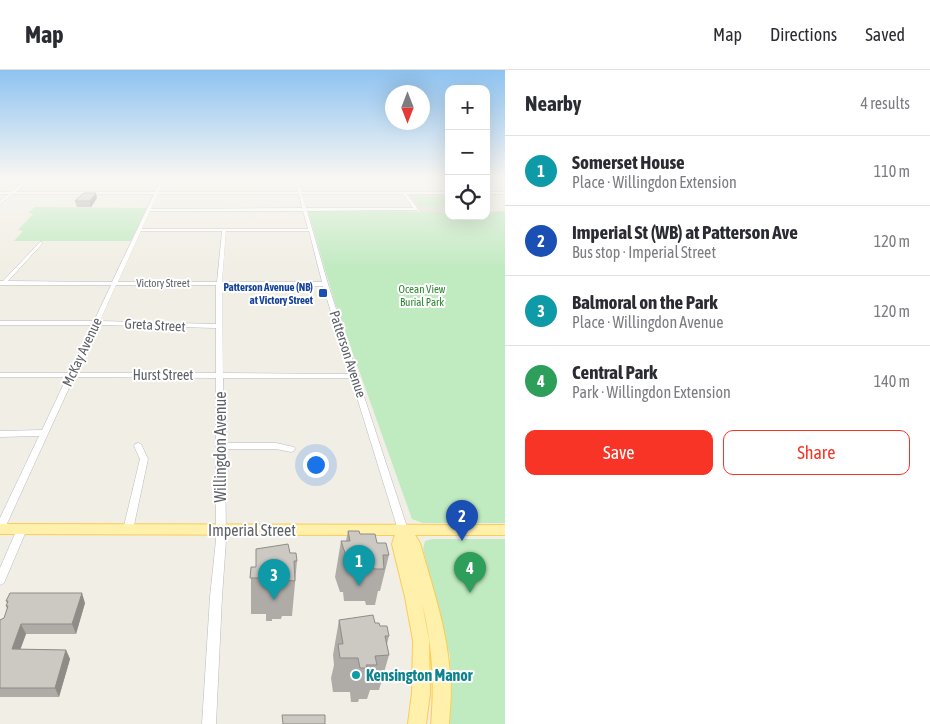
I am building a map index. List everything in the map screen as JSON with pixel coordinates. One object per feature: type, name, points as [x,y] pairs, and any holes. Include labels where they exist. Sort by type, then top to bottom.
[{"type":"main road","name":"Imperial Street","points":[[0,529],[505,530]]},
{"type":"main road","points":[[403,530],[399,544],[414,597],[421,640],[421,693],[417,724]]},
{"type":"main road","points":[[403,530],[413,543],[440,643],[443,678],[440,724]]},
{"type":"street","points":[[148,210],[416,209],[415,208]]},
{"type":"street","name":"McKay Avenue","points":[[0,529],[148,210]]},
{"type":"street","name":"Patterson Avenue","points":[[305,210],[325,284],[356,376],[403,530]]},
{"type":"street","points":[[139,230],[311,230]]},
{"type":"street","name":"Willingdon Avenue","points":[[209,724],[221,530],[219,283],[224,230]]},
{"type":"street","points":[[2,283],[40,243]]},
{"type":"street","name":"Victory Street","points":[[2,283],[325,284]]},
{"type":"street","name":"Greta Street","points":[[0,323],[219,326]]},
{"type":"street","name":"Hurst Street","points":[[0,375],[356,376]]},
{"type":"street","points":[[0,434],[44,433]]},
{"type":"street","points":[[128,530],[144,459],[138,446]]},
{"type":"street","points":[[221,446],[276,446],[291,449]]},
{"type":"street","points":[[0,580],[22,529]]},
{"type":"shaded area","points":[[417,208],[445,208],[445,212],[421,212]]},
{"type":"green space","points":[[34,208],[147,208],[131,241],[14,241],[23,231],[18,230],[33,214],[28,213]]},
{"type":"green space","name":"Ocean View Burial Park","points":[[313,210],[445,212],[445,220],[490,220],[490,212],[505,211],[505,523],[423,523],[412,519],[335,303],[308,212]]},
{"type":"green space","points":[[432,539],[505,539],[505,724],[449,724],[450,656],[423,549],[425,541]]},
{"type":"building","points":[[348,531],[359,531],[360,534],[375,534],[377,543],[386,543],[389,555],[383,555],[384,569],[374,569],[373,566],[351,566],[349,556],[346,556],[341,541],[350,541]]},
{"type":"building","points":[[288,544],[290,553],[296,553],[297,561],[294,561],[295,581],[283,580],[284,584],[273,583],[273,586],[267,586],[267,578],[250,578],[251,567],[256,567],[256,549]]},
{"type":"building","points":[[10,593],[82,593],[72,624],[21,624],[12,649],[66,650],[55,688],[0,688],[0,620],[4,618],[8,606],[6,606],[8,601],[6,601]]},
{"type":"building","points":[[373,615],[375,623],[379,623],[380,626],[387,626],[389,636],[385,636],[389,655],[375,656],[377,665],[366,665],[367,668],[360,668],[358,658],[340,658],[338,644],[343,644],[339,620]]},
{"type":"building","points":[[282,715],[325,715],[325,724],[283,724]]},
{"type":"place","name":"Patterson Avenue (NB) at Victory Street","points":[[323,293]]},
{"type":"place","name":"Imperial St (WB) at Patterson Ave","points":[[462,541]]},
{"type":"place","name":"Somerset House","points":[[359,586]]},
{"type":"place","name":"Central Park","points":[[470,593]]},
{"type":"place","name":"Balmoral on the Park","points":[[274,600]]},
{"type":"place","name":"Kensington Manor","points":[[356,675]]}]
